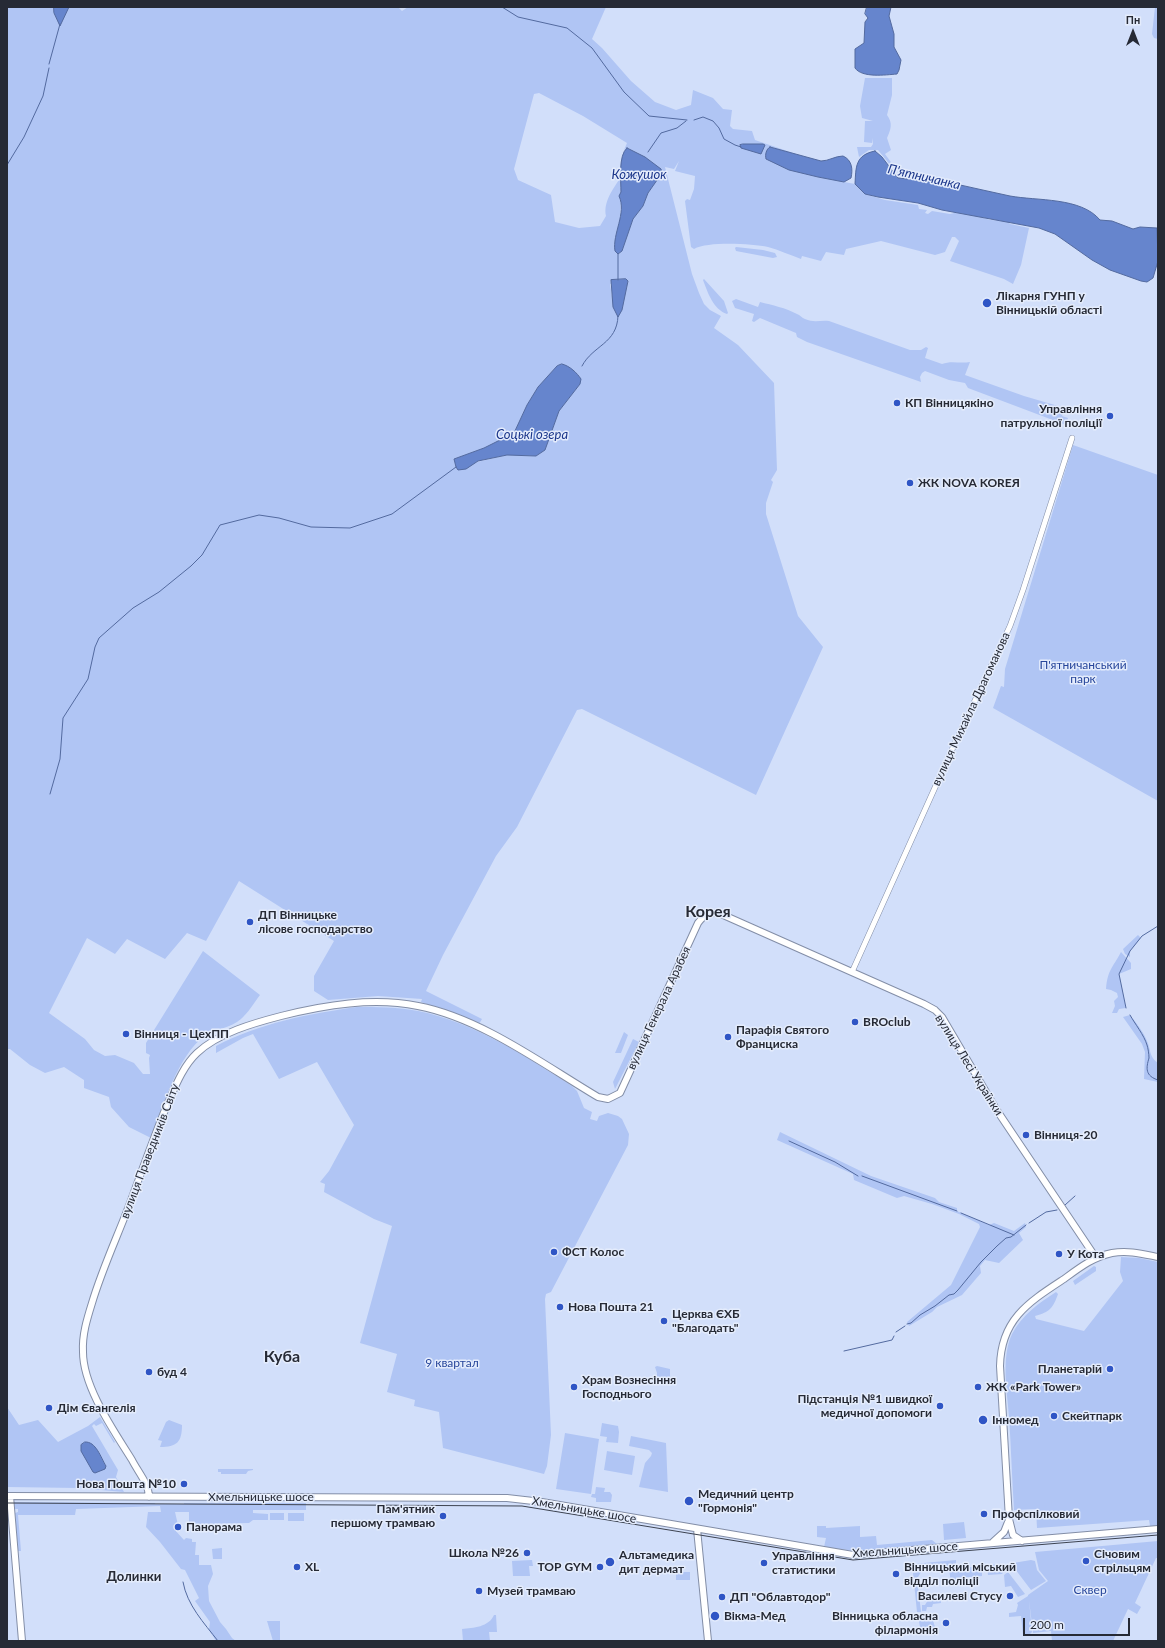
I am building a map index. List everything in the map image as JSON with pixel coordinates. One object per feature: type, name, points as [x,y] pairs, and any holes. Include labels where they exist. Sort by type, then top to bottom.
[{"type":"main road","name":"вулиця Лесі Українки","points":[[698,923],[709,913],[725,915],[924,1004],[940,1014],[996,1109],[1096,1258]]},
{"type":"main road","name":"вулиця Генерала Арабея","points":[[620,1093],[698,923]]},
{"type":"main road","name":"вулиця Праведників Світу","points":[[149,1497],[147,1486],[86,1377],[82,1355],[84,1334],[95,1293],[132,1199],[155,1134],[178,1079],[197,1053],[225,1035],[243,1027],[293,1013],[342,1004],[373,1002],[399,1003],[420,1006],[446,1014],[479,1028],[536,1058],[598,1097],[608,1098],[620,1093]]},
{"type":"main road","points":[[1022,1541],[1014,1535],[1009,1519],[1000,1370],[1003,1340],[1012,1322],[1024,1307],[1096,1258],[1114,1253],[1126,1252],[1141,1253],[1158,1257]]},
{"type":"main road","points":[[9,1496],[22,1641]]},
{"type":"main road","name":"Хмельницьке шосе","points":[[9,1496],[507,1498],[542,1502],[853,1555],[1158,1529]]},
{"type":"main road","points":[[989,1543],[998,1539],[1004,1532],[1009,1519]]},
{"type":"main road","points":[[697,1529],[708,1641]]},
{"type":"street","name":"вулиця Михайла Драгоманова","points":[[852,972],[1009,627],[1024,590],[1072,438]]},
{"type":"green space","points":[[7,7],[392,7],[399,8],[402,11],[408,7],[606,7],[592,39],[602,48],[631,81],[655,102],[676,110],[691,105],[693,90],[713,98],[723,109],[732,110],[730,126],[733,129],[752,131],[755,140],[799,155],[770,147],[768,149],[766,159],[818,177],[855,184],[865,194],[885,200],[918,205],[919,209],[927,210],[925,213],[928,214],[932,211],[950,214],[963,211],[990,220],[1008,221],[1010,224],[1029,228],[1021,265],[1013,284],[1004,279],[950,261],[959,241],[955,237],[952,237],[945,252],[935,255],[881,241],[846,249],[844,255],[826,252],[821,261],[802,256],[801,259],[768,247],[752,245],[720,244],[701,246],[694,249],[691,247],[685,201],[687,199],[690,200],[694,189],[695,176],[675,171],[679,161],[674,169],[665,167],[692,274],[699,293],[704,304],[710,310],[721,316],[714,328],[738,345],[774,383],[777,470],[771,480],[773,482],[766,503],[766,514],[798,616],[823,647],[756,795],[582,709],[577,710],[517,827],[496,856],[443,955],[426,991],[482,1019],[479,1024],[464,1017],[421,1002],[422,999],[378,996],[328,1000],[314,991],[314,976],[334,941],[239,881],[206,941],[187,933],[165,959],[127,939],[115,954],[87,938],[49,1013],[85,1039],[94,1050],[105,1056],[115,1055],[134,1063],[143,1074],[150,1074],[150,1055],[146,1053],[146,1043],[203,951],[260,995],[249,1011],[241,1019],[205,1036],[195,1044],[187,1055],[172,1083],[151,1138],[129,1127],[111,1107],[109,1097],[84,1088],[84,1080],[64,1067],[45,1073],[30,1065],[10,1049],[7,1049]],"holes":[[[539,93],[583,116],[627,143],[624,150],[627,148],[653,163],[662,173],[648,193],[643,206],[633,219],[622,251],[618,254],[614,244],[620,219],[621,177],[609,196],[605,211],[606,216],[600,226],[579,228],[555,222],[551,195],[518,180],[514,169],[534,94]],[[628,281],[626,289],[612,296],[610,284]],[[557,366],[580,384],[559,411],[545,450],[536,456],[507,455],[456,467],[454,459],[484,448],[514,433],[527,405],[538,387]]]},
{"type":"green space","points":[[1155,7],[1158,7],[1158,39],[1154,38],[1152,34]]},
{"type":"green space","points":[[865,78],[892,78],[892,95],[887,115],[891,123],[887,138],[891,150],[885,154],[893,165],[891,166],[878,150],[869,150],[859,157],[857,147],[871,147],[873,144],[872,138],[872,143],[864,142],[865,121],[873,121],[862,118],[860,106]]},
{"type":"green space","points":[[736,247],[763,250],[775,253],[777,257],[773,258],[736,251]]},
{"type":"green space","points":[[704,279],[724,301],[727,314],[722,312],[712,300],[703,280]]},
{"type":"green space","points":[[736,299],[758,307],[760,302],[779,307],[808,320],[829,321],[910,350],[921,350],[926,347],[928,348],[925,358],[942,364],[949,362],[970,362],[965,375],[1024,396],[1065,408],[1062,416],[1068,418],[1066,425],[968,388],[965,383],[949,380],[925,371],[920,377],[921,382],[807,342],[797,337],[796,333],[760,318],[754,322],[752,321],[754,314],[735,308],[732,301]]},
{"type":"green space","name":"П'ятничанський парк","points":[[1073,445],[1158,475],[1158,801],[993,708],[1001,686],[1004,687],[1005,669]]},
{"type":"green space","points":[[1138,935],[1141,938],[1130,951],[1130,957],[1125,954],[1123,949]]},
{"type":"green space","points":[[1121,952],[1131,963],[1131,969],[1119,974],[1126,1008],[1119,1009],[1117,1013],[1112,1013],[1115,1006],[1114,1001],[1118,997],[1117,993],[1106,989],[1107,982],[1111,969]]},
{"type":"green space","name":"9 квартал","points":[[357,1007],[380,1007],[418,1011],[439,1016],[479,1032],[536,1063],[572,1086],[577,1091],[584,1108],[592,1112],[590,1119],[597,1121],[599,1116],[608,1113],[618,1116],[622,1119],[629,1134],[628,1145],[551,1292],[546,1294],[551,1435],[547,1466],[544,1474],[443,1448],[439,1412],[414,1406],[415,1400],[387,1392],[397,1354],[360,1343],[392,1226],[374,1219],[324,1192],[325,1184],[320,1182],[329,1171],[354,1125],[317,1062],[279,1079],[253,1034],[216,1053],[216,1046],[267,1025],[302,1016]]},
{"type":"green space","points":[[1130,1015],[1144,1034],[1152,1056],[1158,1063],[1158,1082],[1144,1079],[1145,1052],[1142,1044],[1123,1017]]},
{"type":"green space","points":[[624,1032],[628,1035],[621,1053],[615,1053]]},
{"type":"green space","points":[[633,1039],[639,1042],[615,1089],[613,1082]]},
{"type":"green space","points":[[780,1132],[871,1176],[935,1198],[939,1202],[957,1208],[957,1211],[989,1225],[994,1223],[1014,1231],[1025,1223],[1026,1227],[1019,1233],[1023,1240],[999,1263],[985,1260],[980,1266],[981,1273],[962,1295],[937,1307],[932,1312],[909,1326],[907,1322],[951,1285],[980,1227],[979,1224],[959,1214],[932,1204],[904,1196],[897,1198],[854,1180],[853,1174],[777,1140]]},
{"type":"green space","points":[[1121,1257],[1139,1258],[1158,1262],[1158,1526],[1150,1526],[1149,1520],[1037,1528],[1036,1509],[1014,1510],[1006,1385],[1006,1364],[1009,1343],[1016,1327],[1026,1315],[1037,1305],[1056,1292],[1058,1294],[1050,1309],[1035,1316],[1036,1319],[1084,1331],[1123,1281],[1120,1272]]},
{"type":"green space","points":[[1094,1266],[1096,1267],[1096,1271],[1075,1285],[1073,1281]]},
{"type":"green space","points":[[657,1366],[670,1369],[670,1380],[657,1379],[655,1367]]},
{"type":"green space","points":[[7,1407],[19,1425],[38,1420],[58,1442],[88,1426],[100,1417],[115,1442],[114,1443],[102,1423],[96,1426],[94,1424],[92,1426],[118,1470],[116,1477],[124,1492],[78,1488],[7,1487]]},
{"type":"green space","points":[[169,1420],[182,1425],[180,1439],[174,1445],[160,1447],[162,1441],[158,1440],[166,1422]]},
{"type":"green space","points":[[602,1423],[618,1426],[618,1443],[606,1442],[607,1437],[600,1436]]},
{"type":"green space","points":[[565,1433],[599,1439],[591,1494],[556,1489]]},
{"type":"green space","points":[[631,1436],[666,1443],[668,1492],[639,1487],[645,1463],[652,1453],[649,1450],[629,1446]]},
{"type":"green space","points":[[607,1451],[635,1456],[632,1475],[604,1470]]},
{"type":"green space","points":[[218,1469],[253,1470],[248,1471],[246,1474],[221,1474],[221,1472],[218,1472]]},
{"type":"green space","points":[[596,1487],[605,1488],[604,1492],[610,1492],[612,1495],[611,1502],[596,1502],[596,1498],[591,1497],[592,1494],[595,1494]]},
{"type":"green space","points":[[14,1502],[155,1504],[306,1503],[306,1510],[253,1510],[253,1513],[268,1514],[268,1520],[253,1520],[249,1523],[189,1524],[189,1512],[175,1512],[178,1525],[174,1529],[184,1540],[186,1538],[192,1539],[192,1542],[196,1542],[195,1555],[199,1555],[199,1565],[211,1565],[213,1574],[208,1586],[209,1601],[220,1622],[236,1641],[216,1641],[209,1630],[210,1622],[195,1601],[199,1598],[185,1570],[181,1569],[146,1527],[148,1512],[161,1512],[160,1506],[76,1509],[75,1515],[18,1515],[21,1551],[17,1551],[15,1513],[18,1512],[18,1509],[15,1509]]},
{"type":"green space","points":[[270,1513],[284,1513],[284,1520],[270,1520]]},
{"type":"green space","points":[[288,1513],[304,1513],[304,1521],[288,1521]]},
{"type":"green space","points":[[964,1522],[966,1538],[944,1540],[943,1524]]},
{"type":"green space","points":[[817,1526],[826,1526],[826,1528],[860,1526],[860,1537],[876,1536],[877,1545],[932,1540],[937,1544],[855,1551],[824,1547],[826,1538],[817,1537]]},
{"type":"green space","name":"Сквер","points":[[1158,1541],[1158,1558],[1156,1558],[1135,1603],[1141,1607],[1137,1614],[1128,1609],[1113,1641],[1052,1641],[1051,1631],[1033,1633],[1029,1600],[1032,1632],[1029,1635],[1023,1635],[1021,1616],[1009,1617],[1009,1613],[1016,1612],[1018,1605],[1017,1603],[1048,1581],[1039,1570],[1035,1552]]},
{"type":"green space","points":[[222,1548],[222,1559],[213,1559],[212,1549]]},
{"type":"green space","points":[[532,1560],[533,1566],[529,1566],[530,1576],[513,1576],[512,1561]]},
{"type":"green space","points":[[956,1560],[956,1566],[914,1570],[913,1564]]},
{"type":"green space","points":[[1031,1560],[1035,1561],[1037,1570],[1046,1581],[1031,1590],[1015,1569],[1013,1563]]},
{"type":"green space","points":[[1004,1564],[1006,1569],[1002,1574],[988,1575],[987,1565]]},
{"type":"green space","points":[[982,1566],[982,1576],[958,1578],[961,1582],[951,1583],[949,1569]]},
{"type":"green space","points":[[676,1572],[690,1572],[690,1580],[676,1580]]},
{"type":"green space","points":[[921,1572],[917,1577],[921,1612],[917,1612],[913,1573]]},
{"type":"green space","points":[[1008,1572],[1025,1594],[1018,1597],[1011,1586],[1005,1587],[1004,1575]]},
{"type":"green space","points":[[935,1594],[937,1598],[940,1598],[941,1603],[933,1604],[932,1607],[927,1607],[926,1611],[922,1611],[922,1605],[925,1605],[931,1595]]},
{"type":"green space","points":[[494,1615],[496,1615],[497,1632],[489,1632],[490,1641],[463,1641],[462,1629],[485,1624],[492,1619]]},
{"type":"green space","points":[[928,1615],[932,1617],[938,1633],[935,1636],[931,1631],[929,1632],[920,1627],[918,1616]]},
{"type":"green space","points":[[267,1621],[280,1621],[280,1641],[273,1641]]},
{"type":"water","points":[[54,7],[69,7],[60,26],[54,13]]},
{"type":"water","points":[[867,7],[891,7],[889,16],[894,34],[894,47],[901,60],[897,74],[868,75],[858,71],[855,68],[855,49],[864,43],[865,22],[868,18],[865,14]]},
{"type":"water","points":[[740,145],[765,145],[761,154],[741,148]]},
{"type":"water","points":[[770,147],[821,161],[843,156],[850,162],[852,171],[851,178],[844,182],[789,170],[766,159],[766,152]]},
{"type":"water","name":"Кожушок","points":[[627,148],[645,157],[661,169],[662,173],[648,193],[643,206],[633,219],[622,251],[618,254],[615,251],[615,238],[621,209],[619,196],[621,192],[621,162],[624,151]]},
{"type":"water","points":[[875,151],[882,157],[898,178],[908,179],[914,174],[1010,196],[1058,201],[1082,207],[1100,220],[1112,221],[1133,229],[1140,227],[1157,228],[1158,261],[1153,278],[1147,282],[1141,281],[1110,270],[1092,260],[1055,234],[1039,228],[942,210],[918,203],[865,194],[855,184],[856,167],[864,155]]},
{"type":"water","points":[[626,279],[628,281],[622,310],[618,317],[613,307],[611,280]]},
{"type":"water","name":"Соцькі озера","points":[[562,364],[568,366],[581,379],[580,384],[559,411],[545,450],[536,456],[507,455],[478,461],[466,469],[458,470],[454,459],[484,448],[514,433],[527,405],[538,387],[557,366]]},
{"type":"water","points":[[85,1442],[89,1442],[95,1447],[106,1466],[105,1469],[95,1473],[93,1472],[81,1451],[81,1445]]},
{"type":"waterway","name":"П'ятничанка","points":[[502,7],[518,17],[567,28],[592,48],[624,92],[649,116],[687,120]]},
{"type":"waterway","points":[[49,64],[60,24]]},
{"type":"waterway","points":[[7,165],[24,137],[43,96],[49,68]]},
{"type":"waterway","name":"П'ятничанка","points":[[694,120],[703,117],[713,121],[719,128],[724,139],[741,147]]},
{"type":"waterway","points":[[648,152],[661,133],[677,128],[686,121]]},
{"type":"waterway","points":[[618,254],[618,280]]},
{"type":"waterway","points":[[582,366],[592,353],[604,344],[614,333],[618,316]]},
{"type":"waterway","points":[[50,794],[60,759],[63,718],[88,679],[95,647],[99,638],[133,608],[159,592],[191,566],[202,555],[220,525],[259,515],[279,518],[311,527],[350,528],[392,514],[456,467]]},
{"type":"waterway","points":[[1126,1008],[1119,974],[1130,951],[1142,936],[1158,926]]},
{"type":"waterway","points":[[1130,1015],[1146,1041],[1149,1056],[1147,1068],[1149,1074],[1158,1080]]},
{"type":"waterway","points":[[789,1141],[835,1162],[858,1176]]},
{"type":"waterway","points":[[862,1176],[957,1211]]},
{"type":"waterway","points":[[1065,1205],[1075,1196]]},
{"type":"waterway","points":[[1029,1223],[1046,1212],[1057,1210]]},
{"type":"waterway","points":[[961,1213],[1014,1235]]},
{"type":"waterway","points":[[907,1324],[911,1323],[949,1295],[954,1294],[981,1262],[997,1246],[1006,1238],[1011,1237],[1026,1225]]},
{"type":"waterway","points":[[896,1332],[905,1326]]},
{"type":"waterway","points":[[844,1351],[892,1340],[894,1336]]},
{"type":"waterway","points":[[183,1582],[192,1606],[218,1641]]},
{"type":"tram line","points":[[7,1503],[522,1506],[853,1560],[1158,1535]]},
{"type":"place","name":"Лікарня ГУНП у Вінницькій області","points":[[987,303]]},
{"type":"place","name":"КП Вінницякіно","points":[[897,403]]},
{"type":"place","name":"Управління патрульної поліції","points":[[1110,416]]},
{"type":"place","name":"ЖК NOVA KOREЯ","points":[[910,483]]},
{"type":"place","name":"ДП Вінницьке лісове господарство","points":[[250,922]]},
{"type":"place","name":"BROclub","points":[[855,1022]]},
{"type":"place","name":"Вінниця - ЦехПП","points":[[126,1034]]},
{"type":"place","name":"Парафія Святого Франциска","points":[[728,1037]]},
{"type":"place","name":"Вінниця-20","points":[[1026,1135]]},
{"type":"place","name":"ФСТ Колос","points":[[554,1252]]},
{"type":"place","name":"У Кота","points":[[1059,1254]]},
{"type":"place","name":"Нова Пошта 21","points":[[560,1307]]},
{"type":"place","name":"Церква ЄХБ \"Благодать\"","points":[[664,1321]]},
{"type":"place","name":"Планетарій","points":[[1110,1369]]},
{"type":"place","name":"буд 4","points":[[149,1372]]},
{"type":"place","name":"Храм Вознесіння Господнього","points":[[574,1387]]},
{"type":"place","name":"ЖК «Park Tower»","points":[[978,1387]]},
{"type":"place","name":"Підстанція №1 швидкої медичної допомоги","points":[[940,1406]]},
{"type":"place","name":"Дім Євангелія","points":[[49,1408]]},
{"type":"place","name":"Скейтпарк","points":[[1054,1416]]},
{"type":"place","name":"Інномед","points":[[983,1420]]},
{"type":"place","name":"Нова Пошта №10","points":[[184,1484]]},
{"type":"place","name":"Медичний центр \"Гормонія\"","points":[[689,1501]]},
{"type":"place","name":"Профспілковий","points":[[984,1514]]},
{"type":"place","name":"Пам'ятник першому трамваю","points":[[443,1516]]},
{"type":"place","name":"Панорама","points":[[178,1527]]},
{"type":"place","name":"Школа №26","points":[[527,1553]]},
{"type":"place","name":"Січовим стрільцям","points":[[1086,1561]]},
{"type":"place","name":"Альтамедика дит дермат","points":[[610,1562]]},
{"type":"place","name":"Управління статистики","points":[[764,1563]]},
{"type":"place","name":"XL","points":[[297,1567]]},
{"type":"place","name":"TOP GYM","points":[[600,1567]]},
{"type":"place","name":"Вінницький міський відділ поліціі","points":[[896,1574]]},
{"type":"place","name":"Музей трамваю","points":[[479,1591]]},
{"type":"place","name":"Василеві Стусу","points":[[1010,1596]]},
{"type":"place","name":"ДП \"Облавтодор\"","points":[[722,1597]]},
{"type":"place","name":"Вікма-Мед","points":[[715,1616]]},
{"type":"place","name":"Вінницька обласна філармонія","points":[[946,1623]]},
{"type":"district","name":"Корея","points":[[708,912]]},
{"type":"district","name":"Куба","points":[[282,1357]]},
{"type":"district","name":"Долинки","points":[[134,1577]]}]
